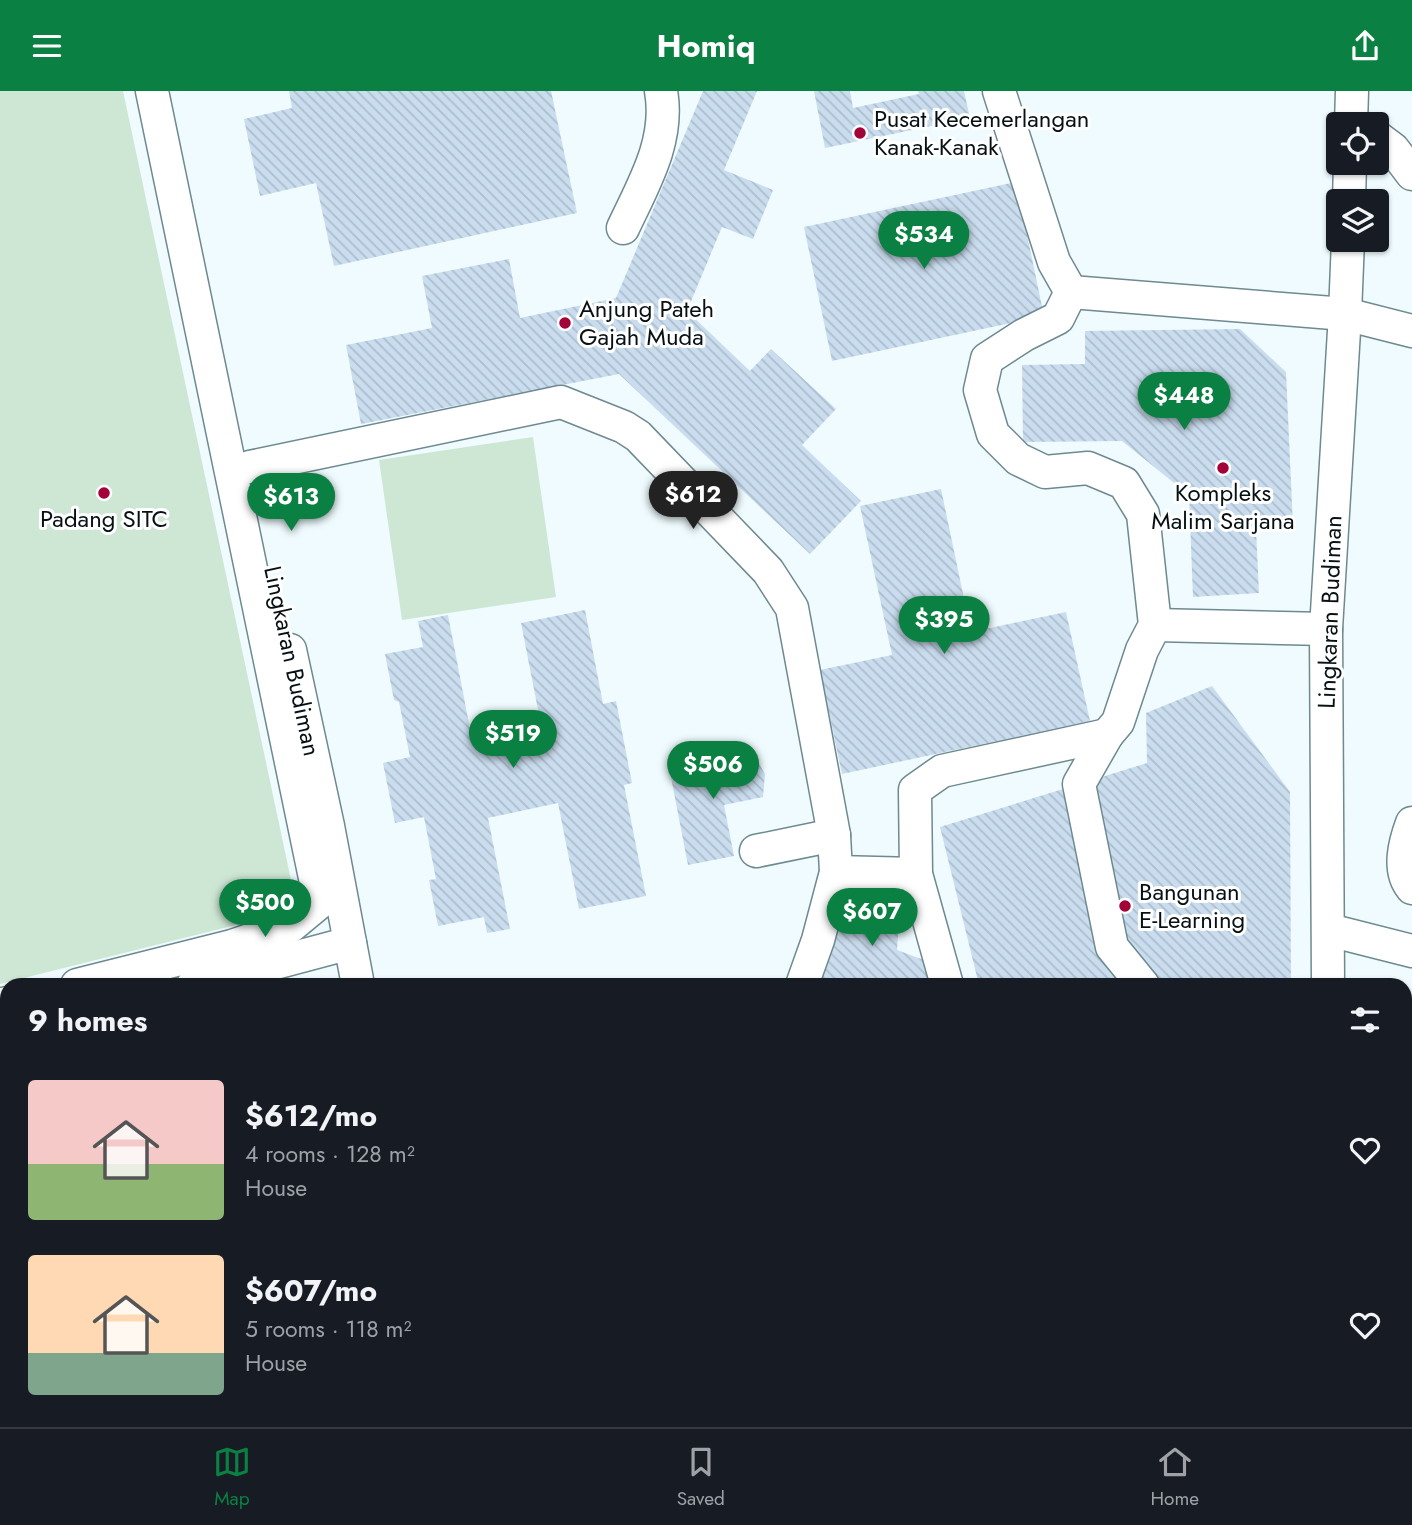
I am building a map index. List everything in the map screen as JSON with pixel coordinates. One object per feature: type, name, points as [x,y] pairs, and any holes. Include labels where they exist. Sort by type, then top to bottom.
[{"type":"street","points":[[105,978],[232,946],[291,926],[320,902],[152,91]]},
{"type":"street","name":"Lingkaran Budiman","points":[[169,91],[328,827],[357,978]]},
{"type":"street","points":[[622,228],[653,165],[661,134],[661,91]]},
{"type":"street","points":[[999,91],[1054,262],[1072,292]]},
{"type":"street","points":[[1389,145],[1412,174]]},
{"type":"street","name":"Lingkaran Budiman","points":[[1328,978],[1326,629],[1348,252]]},
{"type":"street","points":[[1072,292],[1345,314],[1412,331]]},
{"type":"street","points":[[1072,292],[1058,318],[1024,335],[987,359],[980,390],[993,435],[1018,459],[1045,472],[1088,468],[1124,483],[1143,514],[1155,625],[1142,650],[1118,722],[1107,735],[1079,784],[1112,947],[1137,978]]},
{"type":"street","points":[[250,467],[561,402],[624,427],[638,436],[768,571],[792,608],[834,835],[836,872],[818,940],[804,978]]},
{"type":"street","points":[[1155,625],[1326,629]]},
{"type":"street","points":[[945,978],[916,874],[915,790],[942,771],[1107,735]]},
{"type":"street","points":[[1412,823],[1403,846],[1405,880],[1412,888]]},
{"type":"street","points":[[756,851],[834,835]]},
{"type":"street","points":[[836,872],[916,874]]},
{"type":"street","points":[[1329,930],[1412,951]]},
{"type":"street","points":[[219,978],[351,943]]},
{"type":"green space","name":"Padang SITC","points":[[0,91],[123,91],[294,894],[252,921],[24,978],[0,978]]},
{"type":"green space","points":[[533,437],[556,597],[402,620],[379,460]]},
{"type":"building","points":[[289,91],[551,91],[577,213],[334,266],[316,183],[260,196],[244,119],[292,108]]},
{"type":"building","name":"Anjung Pateh Gajah Muda","points":[[703,91],[757,91],[724,170],[773,190],[753,239],[722,227],[687,311],[750,371],[771,349],[836,409],[802,445],[861,501],[810,554],[619,374],[361,424],[346,345],[432,328],[422,276],[509,259],[520,318],[616,298]]},
{"type":"building","name":"Pusat Kecemerlangan Kanak-Kanak","points":[[814,91],[850,91],[853,108],[919,94],[918,91],[964,91],[970,118],[825,148]]},
{"type":"building","points":[[1016,182],[1044,316],[832,361],[804,227]]},
{"type":"building","name":"Kompleks Malim Sarjana","points":[[1240,329],[1286,372],[1293,527],[1256,529],[1259,593],[1193,597],[1189,495],[1122,441],[1023,442],[1022,365],[1085,364],[1085,331]]},
{"type":"building","points":[[941,489],[971,632],[1066,612],[1090,721],[842,774],[820,670],[892,655],[860,506]]},
{"type":"building","points":[[585,610],[603,704],[616,701],[632,783],[624,785],[646,896],[579,909],[558,803],[488,818],[510,929],[487,933],[484,917],[438,926],[429,880],[436,879],[424,817],[395,823],[383,763],[410,757],[399,702],[394,700],[385,654],[423,647],[418,621],[448,615],[471,734],[540,720],[521,623]]},
{"type":"building","name":"Bangunan E-Learning","points":[[1212,686],[1290,792],[1291,978],[977,978],[940,827],[1147,763],[1146,713]]},
{"type":"building","points":[[751,750],[765,774],[763,797],[724,805],[734,856],[688,865],[669,767]]},
{"type":"building","points":[[852,889],[900,903],[897,950],[940,966],[936,978],[819,978]]},
{"type":"place","name":"Pusat Kecemerlangan Kanak-Kanak","points":[[860,133]]},
{"type":"place","name":"Anjung Pateh Gajah Muda","points":[[565,323]]},
{"type":"place","name":"Kompleks Malim Sarjana","points":[[1223,468]]},
{"type":"place","name":"Padang SITC","points":[[104,493]]},
{"type":"place","name":"Bangunan E-Learning","points":[[1125,906]]}]
